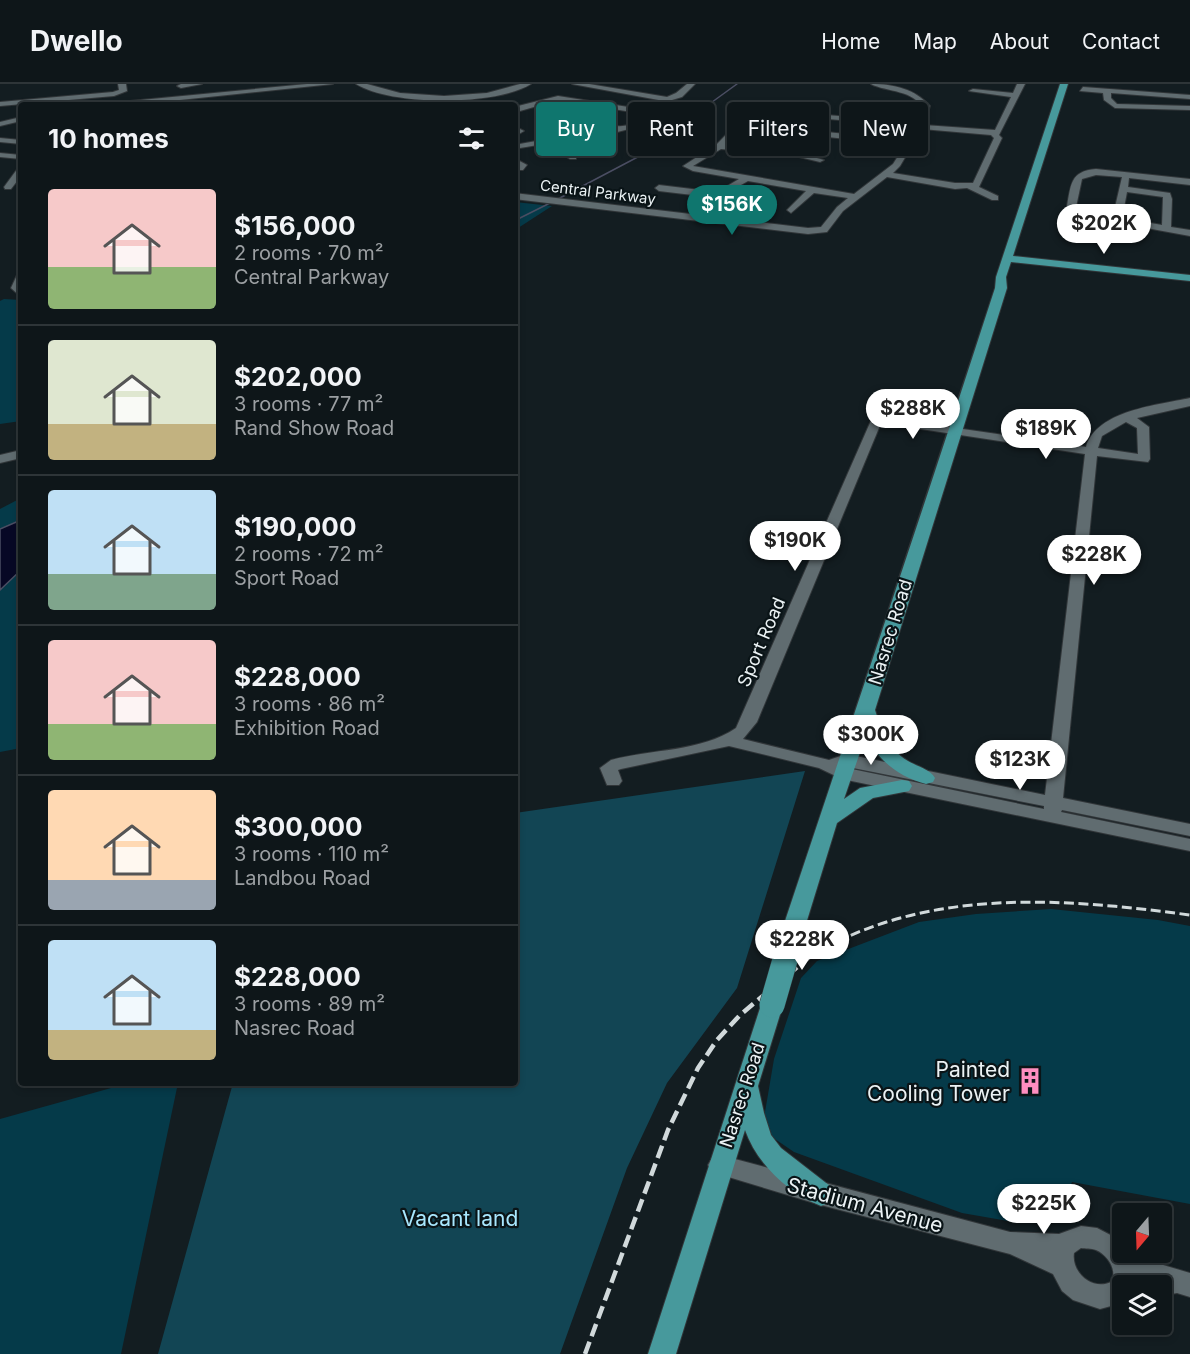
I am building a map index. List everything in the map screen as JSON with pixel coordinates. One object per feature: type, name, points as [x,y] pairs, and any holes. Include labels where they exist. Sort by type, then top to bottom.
[{"type":"main road","name":"Nasrec Road","points":[[662,1354],[830,818],[844,766],[866,710],[1000,288],[1006,284],[1012,257],[1073,85]]},
{"type":"main road","points":[[1012,257],[1190,272]]},
{"type":"main road","points":[[1012,257],[1190,278]]},
{"type":"main road","points":[[866,710],[876,742],[885,754],[926,778]]},
{"type":"main road","points":[[830,818],[867,793],[902,786]]},
{"type":"main road","points":[[746,1085],[758,1134],[765,1148],[773,1157],[821,1194]]},
{"type":"street","points":[[0,104],[12,100],[119,93],[124,90],[122,84]]},
{"type":"street","points":[[186,98],[180,85],[198,84]]},
{"type":"street","points":[[142,102],[329,84]]},
{"type":"street","points":[[360,84],[383,92],[408,96],[472,95],[512,89],[526,84]]},
{"type":"street","points":[[499,84],[512,89]]},
{"type":"street","points":[[576,84],[668,99],[679,95],[691,84]]},
{"type":"street","points":[[878,84],[910,93],[923,102]]},
{"type":"street","points":[[928,128],[994,134],[1000,132],[1021,84]]},
{"type":"street","points":[[1073,85],[1190,97]]},
{"type":"street","points":[[66,88],[69,98]]},
{"type":"street","points":[[1106,88],[1107,98],[1115,106],[1190,108]]},
{"type":"street","points":[[973,91],[1016,95]]},
{"type":"street","points":[[293,95],[313,95]]},
{"type":"street","points":[[472,95],[481,102]]},
{"type":"street","points":[[518,109],[558,98],[628,109]]},
{"type":"street","points":[[0,124],[18,120]]},
{"type":"street","points":[[970,186],[978,184],[998,138],[994,134]]},
{"type":"street","points":[[727,139],[687,166],[693,169],[855,197]]},
{"type":"street","points":[[1,140],[18,142]]},
{"type":"street","points":[[518,146],[536,143]]},
{"type":"street","points":[[720,146],[795,154],[820,160]]},
{"type":"street","points":[[0,155],[18,157]]},
{"type":"street","name":"Central Parkway","points":[[518,196],[814,231],[826,229],[836,213],[896,166],[902,156]]},
{"type":"street","points":[[518,162],[524,165],[520,168]]},
{"type":"street","points":[[1190,182],[1093,172],[1081,174],[1077,177],[1071,206],[1078,212],[1190,232]]},
{"type":"street","points":[[4,187],[18,173]]},
{"type":"street","points":[[886,174],[970,186],[995,198]]},
{"type":"street","points":[[1117,219],[1125,176]]},
{"type":"street","points":[[659,188],[718,195],[747,178]]},
{"type":"street","points":[[1123,189],[1168,196],[1166,228]]},
{"type":"street","points":[[791,210],[812,190]]},
{"type":"street","points":[[1052,809],[1091,452],[1097,435],[1107,426],[1190,402]]},
{"type":"street","points":[[954,431],[1144,459],[1143,427],[1129,418]]},
{"type":"street","name":"Sport Road","points":[[729,741],[742,732],[748,722],[877,419],[954,431]]},
{"type":"street","points":[[1025,442],[1071,441],[1097,435]]},
{"type":"street","points":[[0,459],[18,455]]},
{"type":"street","points":[[613,781],[609,768],[617,764],[729,741],[824,764],[926,778],[1190,845]]},
{"type":"street","points":[[844,766],[902,786],[1190,830]]},
{"type":"street","name":"Stadium Avenue","points":[[720,1164],[821,1194],[1062,1256]]},
{"type":"street","points":[[1112,1296],[1092,1296],[1072,1284],[1062,1256],[1070,1240],[1091,1237],[1111,1247],[1122,1275]]},
{"type":"shaded area","points":[[518,202],[552,206],[518,228]]},
{"type":"shaded area","points":[[18,300],[18,421],[0,424],[0,301]]},
{"type":"shaded area","points":[[18,500],[18,749],[0,752],[0,509]]},
{"type":"shaded area","points":[[18,521],[18,573],[0,590],[0,529]]},
{"type":"shaded area","points":[[1051,909],[1158,920],[1190,926],[1190,1204],[1072,1182],[1059,1212],[1020,1223],[962,1213],[794,1152],[772,1137],[764,1118],[774,1059],[801,978],[817,961],[919,922],[976,914]]},
{"type":"shaded area","points":[[118,1086],[177,1086],[121,1354],[0,1354],[0,1119]]},
{"type":"green space","name":"Vacant land","points":[[805,771],[737,988],[667,1083],[627,1168],[560,1354],[158,1354],[232,1086],[518,1086],[518,813]]},
{"type":"waterway","points":[[558,199],[670,140],[708,105],[737,84]]},
{"type":"waterway","points":[[518,219],[552,202]]},
{"type":"railway","points":[[812,955],[856,933],[902,918],[948,908],[996,903],[1044,902],[1190,915]]},
{"type":"railway","points":[[585,1354],[668,1130],[698,1068],[717,1040],[740,1015],[814,953]]},
{"type":"place","name":"Painted Cooling Tower","points":[[1030,1081]]}]
